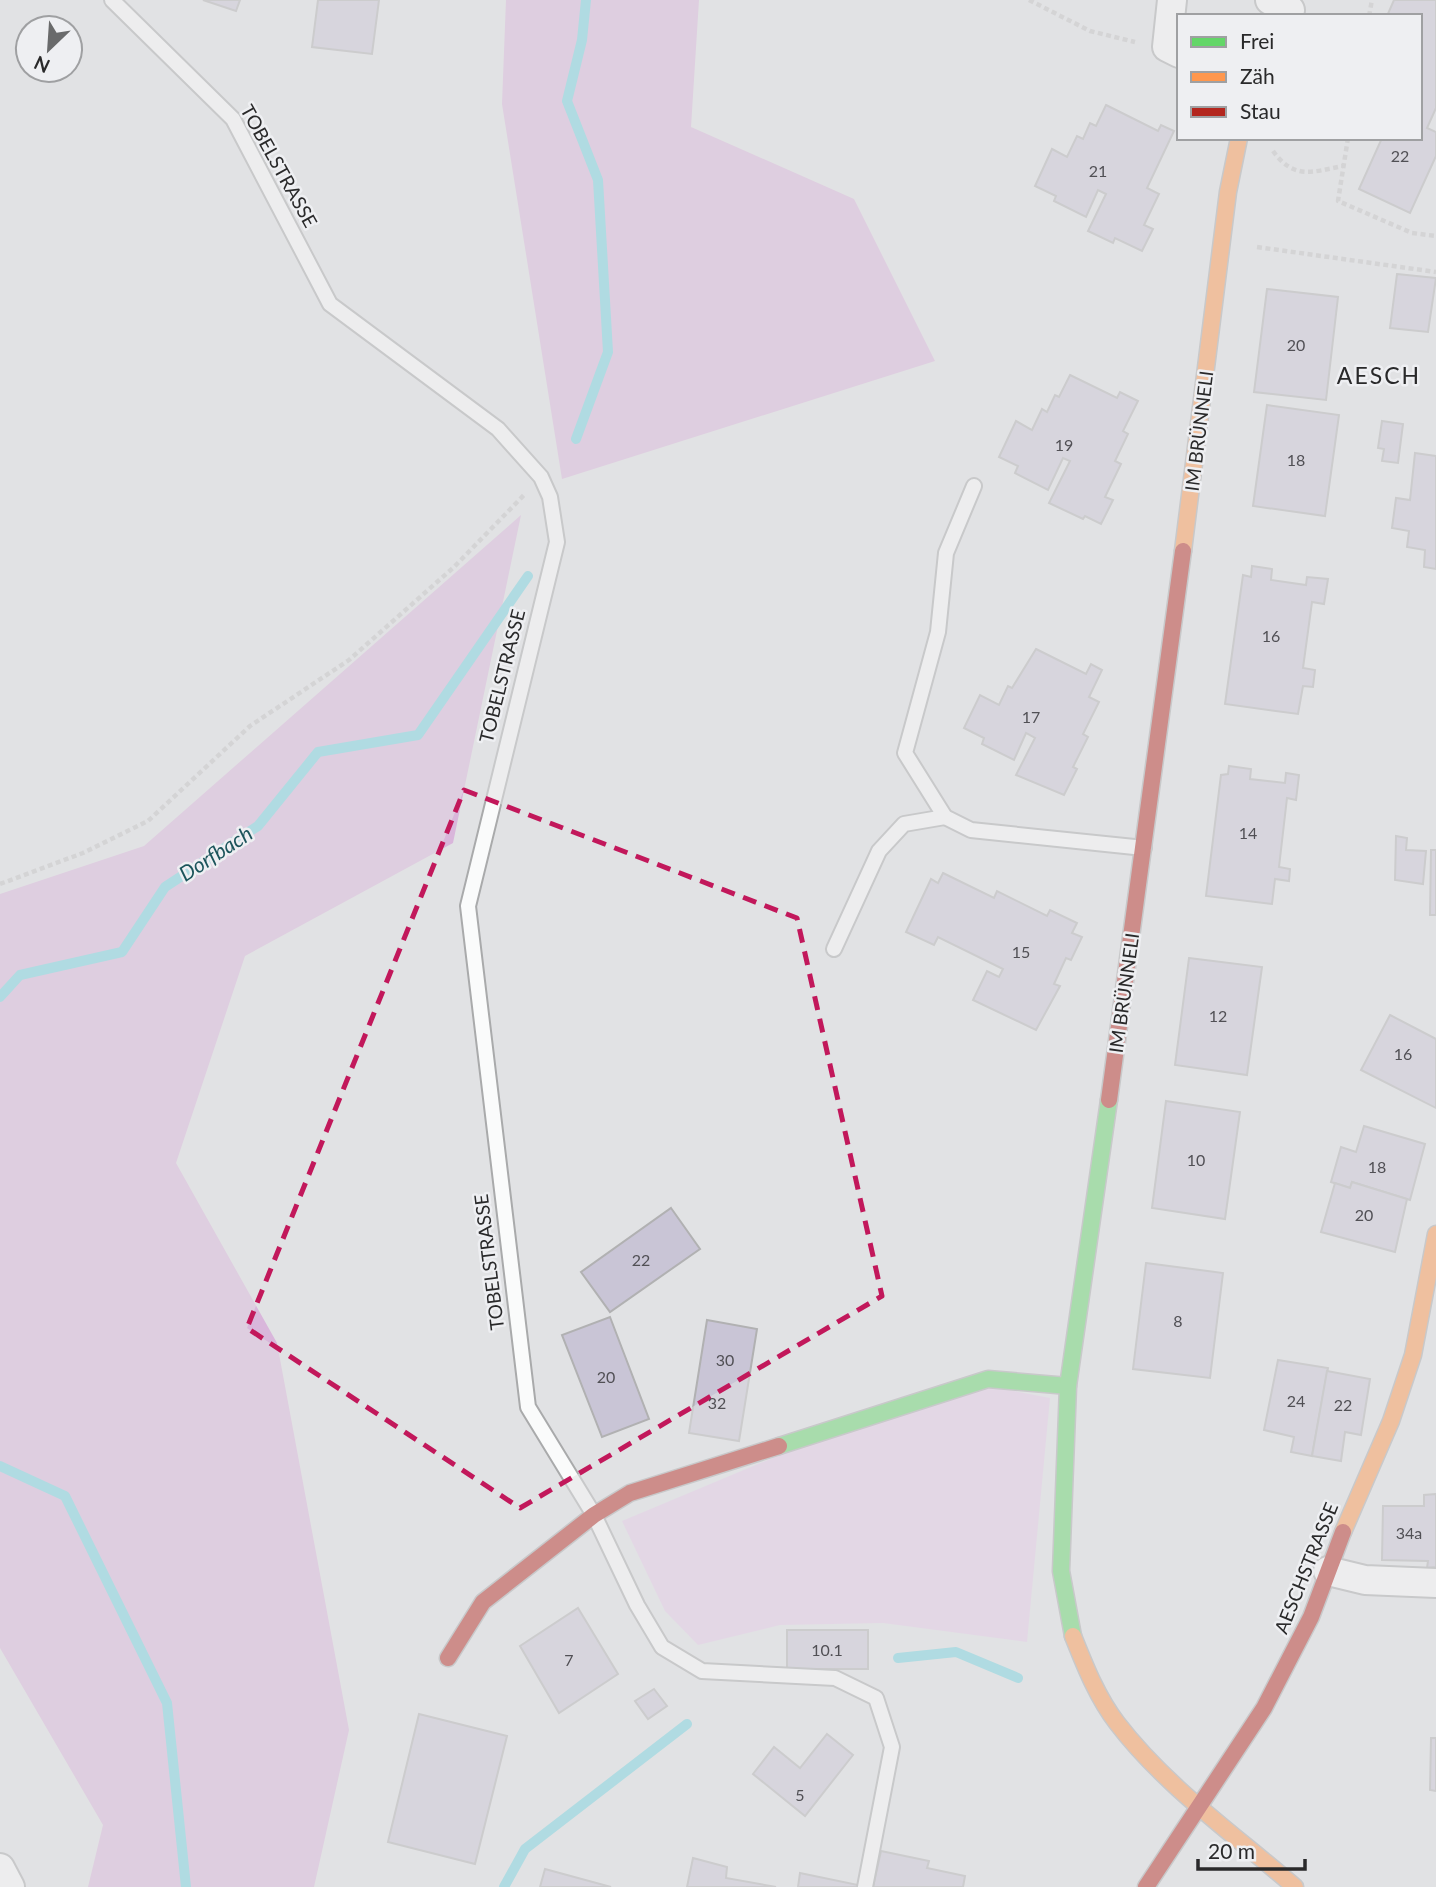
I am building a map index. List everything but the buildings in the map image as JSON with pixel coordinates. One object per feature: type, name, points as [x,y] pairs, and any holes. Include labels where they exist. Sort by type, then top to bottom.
[{"type":"street","points":[[1172,0],[1173,50]]},
{"type":"street","points":[[1270,0],[1290,10],[1289,14]]},
{"type":"street","name":"IM BRÜNNELI","points":[[1240,140],[1228,192],[1145,848],[1068,1386],[1061,1571],[1069,1625],[1089,1676],[1116,1722],[1160,1771],[1295,1887]]},
{"type":"street","name":"AESCHSTRASSE","points":[[1146,1887],[1289,1663],[1391,1421],[1413,1355],[1436,1234]]},
{"type":"street","points":[[448,1658],[483,1602],[593,1515],[630,1493],[988,1379],[1068,1386]]},
{"type":"street","points":[[1328,1571],[1365,1580],[1436,1583]]},
{"type":"street","points":[[0,1868],[10,1887]]},
{"type":"lane","name":"TOBELSTRASSE","points":[[112,0],[233,119],[330,304],[498,429],[541,477],[550,497],[557,542],[468,906],[528,1407],[593,1515],[637,1605],[662,1647],[702,1671],[835,1678],[876,1698],[892,1747],[865,1887]]},
{"type":"lane","points":[[974,486],[946,553],[939,632],[905,753],[945,817],[971,830],[1145,848]]},
{"type":"lane","points":[[834,949],[879,851],[905,824],[945,817]]},
{"type":"path","points":[[1029,0],[1090,32],[1173,50]]},
{"type":"path","points":[[1266,140],[1284,166],[1295,170],[1305,173],[1343,166]]},
{"type":"path","points":[[1348,140],[1338,201],[1412,233],[1436,236]]},
{"type":"path","points":[[1223,242],[1436,272]]},
{"type":"path","points":[[0,884],[83,853],[148,821],[250,726],[349,660],[454,567],[541,477]]},
{"type":"highlighted area","points":[[464,790],[797,918],[882,1296],[520,1508],[247,1328]]},
{"type":"shaded area","points":[[506,0],[699,0],[691,127],[854,199],[935,361],[562,479],[502,104]]},
{"type":"shaded area","points":[[521,515],[453,843],[245,956],[176,1163],[277,1343],[349,1730],[314,1887],[88,1887],[103,1825],[0,1648],[0,894],[144,846]]},
{"type":"shaded area","points":[[978,1384],[1050,1398],[1027,1642],[883,1623],[780,1625],[698,1645],[665,1611],[622,1521],[787,1452]]},
{"type":"waterway","points":[[576,439],[608,352],[598,180],[567,101],[582,40],[586,0]]},
{"type":"waterway","name":"Dorfbach","points":[[0,997],[20,975],[122,952],[165,887],[258,826],[318,752],[418,735],[528,576]]},
{"type":"waterway","points":[[0,1466],[65,1496],[167,1703],[186,1887]]},
{"type":"waterway","points":[[898,1658],[956,1652],[1018,1678]]},
{"type":"waterway","points":[[504,1887],[525,1849],[687,1724]]},
{"type":"traffic: fast","points":[[1073,1636],[1061,1571],[1068,1386],[1109,1100]]},
{"type":"traffic: fast","points":[[779,1446],[988,1379],[1068,1386]]},
{"type":"traffic: slow","points":[[1183,551],[1228,192],[1239,140]]},
{"type":"traffic: slow","points":[[1343,1532],[1391,1421],[1413,1355],[1436,1234]]},
{"type":"traffic: slow","points":[[1073,1636],[1103,1703],[1136,1746],[1201,1809],[1295,1887]]},
{"type":"traffic: jam","points":[[1109,1100],[1183,551]]},
{"type":"traffic: jam","points":[[448,1658],[483,1602],[594,1515],[630,1493],[779,1446]]},
{"type":"traffic: jam","points":[[1146,1887],[1264,1708],[1311,1617],[1343,1532]]},
{"type":"district","name":"AESCH","points":[[1379,376]]}]
